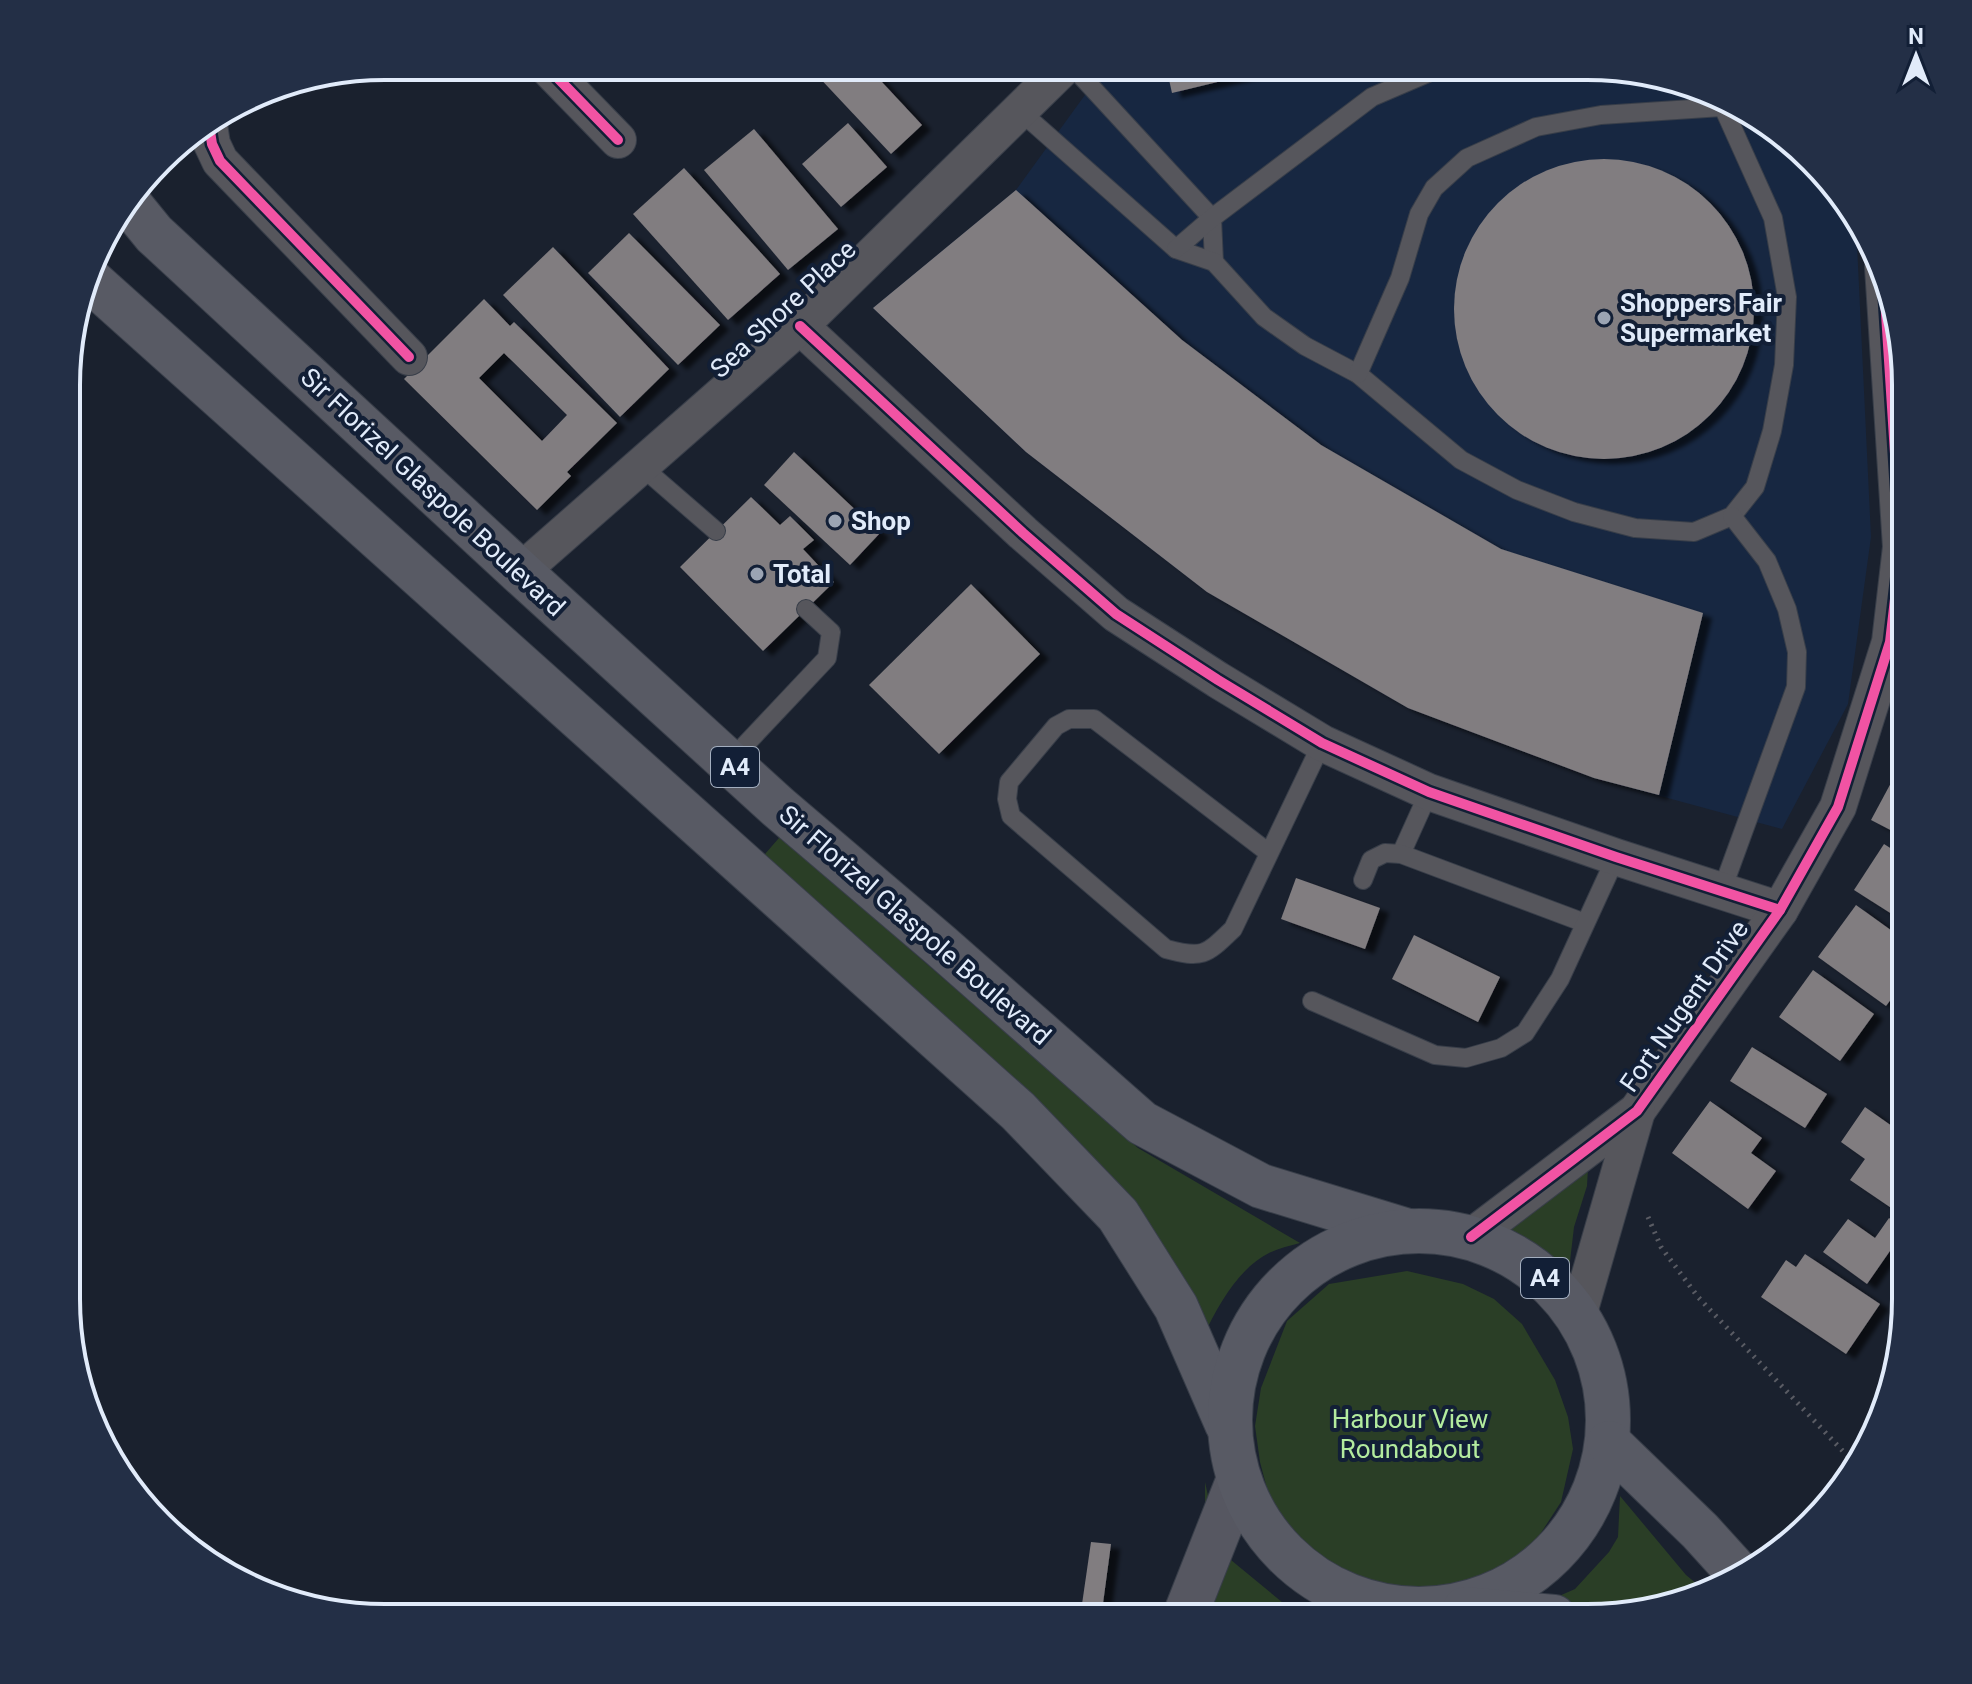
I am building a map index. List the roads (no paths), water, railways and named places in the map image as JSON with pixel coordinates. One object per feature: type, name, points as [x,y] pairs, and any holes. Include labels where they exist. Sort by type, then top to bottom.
[{"type":"highway","name":"Sir Florizel Glaspole Boulevard","points":[[135,210],[154,234],[729,762],[1142,1123],[1261,1186],[1408,1231]]},
{"type":"highway","name":"A4","points":[[96,286],[1018,1111],[1118,1215],[1176,1307],[1227,1424],[1238,1481],[1260,1526],[1292,1563],[1357,1604]]},
{"type":"highway","name":"A4","points":[[1227,1424],[1235,1367],[1260,1314],[1300,1271],[1351,1243],[1408,1231],[1471,1237],[1512,1255],[1549,1281],[1578,1316],[1605,1377],[1609,1443],[1592,1502],[1558,1552],[1509,1588],[1461,1604]]},
{"type":"highway","points":[[1609,1443],[1733,1567]]},
{"type":"main road","points":[[1190,1604],[1238,1481]]},
{"type":"street","points":[[560,80],[618,140]]},
{"type":"street","name":"Sea Shore Place","points":[[520,572],[800,326],[1051,80]]},
{"type":"street","points":[[210,134],[220,161],[409,357]]},
{"type":"street","points":[[800,326],[1023,533],[1116,614],[1322,743],[1429,792],[1780,910]]},
{"type":"street","name":"Fort Nugent Drive","points":[[1887,334],[1892,407]]},
{"type":"street","name":"Fort Nugent Drive","points":[[1471,1237],[1637,1111],[1780,910],[1838,807],[1890,642],[1892,625]]},
{"type":"street","name":"Fort Nugent Drive","points":[[1578,1316],[1637,1111]]},
{"type":"lane","points":[[1085,80],[1212,218],[1214,262]]},
{"type":"lane","points":[[1176,249],[1212,218],[1372,97],[1412,80]]},
{"type":"lane","points":[[1358,374],[1400,278],[1419,214],[1434,188],[1467,158],[1536,127],[1601,115],[1713,107]]},
{"type":"lane","points":[[1020,111],[1176,249],[1214,262],[1264,317],[1305,346],[1358,374],[1461,460],[1517,490],[1560,507],[1635,528],[1694,532],[1732,516],[1755,487],[1772,431],[1784,365],[1787,297],[1773,218],[1735,118]]},
{"type":"lane","points":[[641,466],[716,531]]},
{"type":"lane","points":[[1722,890],[1796,687],[1797,652],[1787,609],[1767,561],[1732,516]]},
{"type":"lane","points":[[729,762],[827,658],[831,632],[806,609]]},
{"type":"lane","points":[[1269,853],[1094,719],[1069,719],[1056,726],[1009,782],[1007,799],[1011,816],[1166,949],[1191,956],[1212,949],[1233,929],[1322,743]]},
{"type":"lane","points":[[1401,854],[1429,792]]},
{"type":"lane","points":[[1363,880],[1371,860],[1385,853],[1401,854],[1585,923]]},
{"type":"lane","points":[[1312,1001],[1435,1055],[1466,1058],[1501,1048],[1525,1033],[1560,979],[1616,857]]},
{"type":"place","name":"Shoppers Fair Supermarket","points":[[1604,318]]},
{"type":"place","name":"Shop","points":[[835,521]]},
{"type":"place","name":"Total","points":[[757,574]]},
{"type":"park label","name":"Harbour View Roundabout","points":[[1410,1434]]}]
